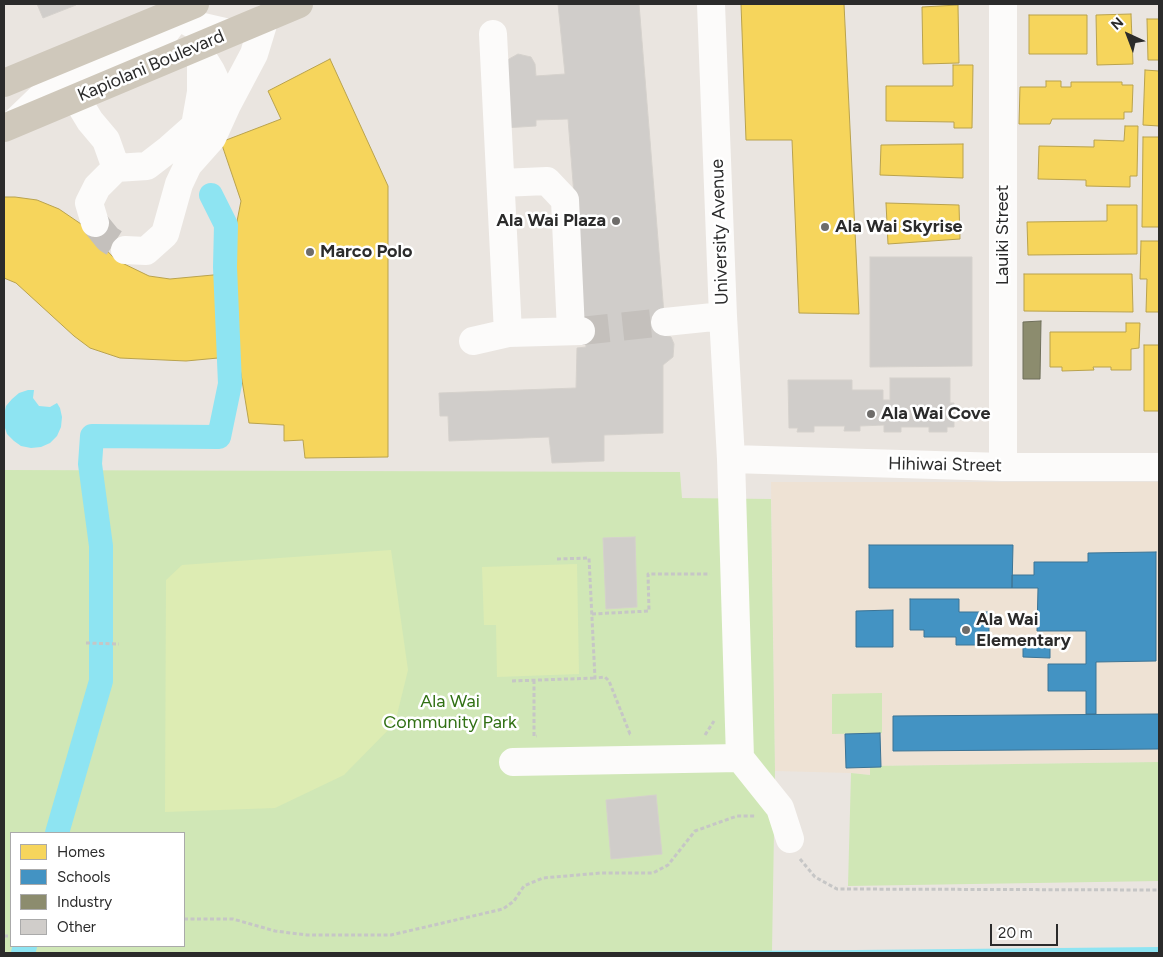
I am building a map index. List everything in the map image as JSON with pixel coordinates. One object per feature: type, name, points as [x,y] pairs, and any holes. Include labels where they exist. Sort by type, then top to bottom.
[{"type":"main road","points":[[4,83],[182,6]]},
{"type":"main road","name":"Kapiolani Boulevard","points":[[8,126],[198,52],[229,34],[284,9]]},
{"type":"street","name":"University Avenue","points":[[710,4],[723,316],[732,460],[740,758]]},
{"type":"street","name":"Lauiki Street","points":[[1003,4],[1003,467]]},
{"type":"street","points":[[182,6],[185,20],[194,25],[229,34]]},
{"type":"street","points":[[8,126],[40,98],[73,82],[138,56],[164,34],[182,6]]},
{"type":"street","points":[[125,250],[146,251],[165,234],[179,184],[188,166],[212,138],[254,54],[284,9]]},
{"type":"street","points":[[493,34],[508,333]]},
{"type":"street","points":[[198,52],[211,71],[227,105]]},
{"type":"street","points":[[95,223],[89,203],[97,187],[116,168],[147,166],[169,150],[195,126],[201,92],[198,52]]},
{"type":"street","points":[[76,98],[106,140],[116,168]]},
{"type":"street","points":[[473,341],[508,333],[576,331],[565,200],[547,181],[501,184]]},
{"type":"street","points":[[665,322],[723,316]]},
{"type":"street","name":"Hihiwai Street","points":[[732,460],[1003,467],[1159,466]]},
{"type":"street","points":[[513,762],[740,758],[780,808],[790,839]]},
{"type":"path","points":[[557,559],[589,558],[595,678]]},
{"type":"path","points":[[710,564],[711,584]]},
{"type":"path","points":[[592,614],[649,611],[648,574],[710,574]]},
{"type":"path","points":[[86,643],[119,644]]},
{"type":"path","points":[[512,680],[604,677],[609,681],[630,734]]},
{"type":"path","points":[[534,680],[534,736],[544,736]]},
{"type":"path","points":[[704,736],[717,717]]},
{"type":"path","points":[[620,734],[639,734]]},
{"type":"path","points":[[185,918],[233,919],[275,931],[307,935],[391,935],[503,909],[514,901],[524,886],[543,878],[601,873],[653,873],[668,865],[694,831],[737,816],[761,817]]},
{"type":"path","points":[[790,839],[806,868],[820,880],[837,890],[1159,890]]},
{"type":"shaded area","name":"Ala Wai Elementary","points":[[771,482],[1159,482],[1159,762],[871,766],[870,775],[775,771]]},
{"type":"green space","name":"Ala Wai Community Park","points":[[4,470],[680,472],[682,498],[771,499],[775,771],[772,951],[4,953]]},
{"type":"green space","points":[[391,550],[408,670],[395,723],[344,775],[275,808],[165,812],[166,580],[182,565]]},
{"type":"green space","points":[[577,564],[579,674],[497,677],[496,625],[484,625],[482,567]]},
{"type":"green space","points":[[882,693],[882,733],[832,734],[832,694]]},
{"type":"green space","points":[[1159,762],[1159,881],[848,886],[851,773],[870,775],[870,766]]},
{"type":"water","points":[[34,390],[33,398],[39,406],[50,407],[57,403],[60,408],[62,417],[61,427],[57,436],[50,443],[41,447],[21,446],[7,434],[4,425],[6,406],[19,393]]},
{"type":"water","points":[[1159,947],[1159,953],[505,953],[856,950]]},
{"type":"building: Homes","name":"Ala Wai Skyrise","points":[[741,4],[844,4],[859,314],[799,313],[792,140],[746,140]]},
{"type":"building: Homes","points":[[958,5],[959,63],[923,64],[922,7]]},
{"type":"building: Homes","points":[[1131,14],[1133,64],[1097,65],[1096,15]]},
{"type":"building: Homes","points":[[1029,15],[1087,15],[1087,54],[1029,54]]},
{"type":"building: Homes","points":[[1147,19],[1159,19],[1159,60],[1148,60]]},
{"type":"building: Homes","name":"Marco Polo","points":[[330,59],[388,186],[388,457],[305,458],[303,440],[284,441],[284,425],[249,423],[237,350],[218,358],[186,361],[120,358],[90,348],[74,336],[16,283],[4,278],[4,197],[37,200],[59,209],[81,224],[116,260],[149,276],[170,279],[227,272],[241,201],[221,142],[281,119],[268,91]]},
{"type":"building: Homes","points":[[953,65],[973,65],[972,128],[954,128],[954,122],[886,121],[886,86],[953,86]]},
{"type":"building: Homes","points":[[1145,70],[1159,71],[1159,126],[1143,125]]},
{"type":"building: Homes","points":[[1046,81],[1061,81],[1061,87],[1071,87],[1071,82],[1122,82],[1122,85],[1133,85],[1132,112],[1124,112],[1124,119],[1052,119],[1050,124],[1019,124],[1020,87],[1046,87]]},
{"type":"building: Homes","points":[[1125,126],[1138,126],[1137,176],[1130,176],[1130,187],[1086,186],[1086,180],[1038,179],[1039,146],[1094,147],[1094,140],[1124,141]]},
{"type":"building: Homes","points":[[1143,137],[1159,137],[1159,227],[1142,227]]},
{"type":"building: Homes","points":[[963,144],[963,178],[880,175],[881,145]]},
{"type":"building: Homes","points":[[886,203],[959,205],[960,239],[888,244]]},
{"type":"building: Homes","points":[[1107,205],[1137,205],[1137,254],[1028,255],[1027,222],[1107,221]]},
{"type":"building: Homes","points":[[1141,241],[1159,241],[1159,312],[1146,312],[1147,279],[1140,279]]},
{"type":"building: Homes","points":[[1024,274],[1132,274],[1133,312],[1024,311]]},
{"type":"building: Homes","points":[[1126,323],[1140,323],[1139,348],[1131,349],[1131,370],[1111,370],[1111,367],[1093,367],[1094,370],[1062,371],[1062,367],[1050,367],[1050,332],[1126,332]]},
{"type":"building: Homes","points":[[1144,345],[1159,345],[1159,411],[1144,411]]},
{"type":"building: Schools","points":[[869,545],[1013,545],[1012,588],[869,588]]},
{"type":"building: Schools","points":[[1156,552],[1156,661],[1096,662],[1096,714],[1086,714],[1086,691],[1048,691],[1048,664],[1086,664],[1086,631],[1037,631],[1038,588],[1012,588],[1012,575],[1034,575],[1034,562],[1088,562],[1088,553]]},
{"type":"building: Schools","points":[[910,599],[959,599],[959,612],[989,612],[989,645],[956,645],[956,637],[924,637],[924,630],[910,630]]},
{"type":"building: Schools","points":[[893,610],[893,647],[856,647],[856,611]]},
{"type":"building: Schools","points":[[1023,643],[1050,644],[1050,658],[1023,657]]},
{"type":"building: Schools","points":[[1159,714],[1159,749],[893,751],[893,716]]},
{"type":"building: Schools","points":[[880,733],[881,767],[846,768],[845,734]]},
{"type":"building: Industry","points":[[1041,321],[1040,379],[1023,379],[1023,322]]},
{"type":"building: Other","points":[[37,4],[75,4],[76,5],[43,18]]},
{"type":"building: Other","name":"Ala Wai Plaza","points":[[558,4],[639,4],[664,314],[667,336],[671,337],[674,344],[673,357],[663,365],[663,433],[604,435],[604,461],[552,463],[549,437],[449,441],[448,416],[440,416],[439,393],[576,388],[577,348],[586,347],[568,119],[536,120],[536,126],[504,128],[504,65],[509,59],[518,54],[531,57],[535,64],[536,76],[565,74]]},
{"type":"building: Other","points":[[870,257],[972,257],[972,366],[870,367]]},
{"type":"building: Other","name":"Ala Wai Cove","points":[[890,378],[950,378],[950,403],[954,403],[954,427],[947,427],[947,432],[929,432],[929,427],[901,427],[901,432],[884,432],[884,425],[860,426],[860,431],[844,431],[845,426],[814,426],[814,432],[797,432],[798,428],[789,428],[788,380],[852,380],[852,390],[883,390],[883,400],[890,400]]},
{"type":"building: Other","points":[[635,537],[637,607],[606,609],[603,538]]},
{"type":"building: Other","points":[[656,795],[662,854],[611,859],[606,800]]},
{"type":"waterway","points":[[57,832],[101,681],[101,546],[90,464],[92,436],[219,437],[230,384],[225,267],[226,225],[211,195]]},
{"type":"waterway","points":[[23,953],[25,947]]},
{"type":"tunnel","points":[[95,223],[108,239],[125,250]]},
{"type":"tunnel","points":[[581,331],[665,322]]},
{"type":"place","name":"Ala Wai Plaza","points":[[616,221]]},
{"type":"place","name":"Ala Wai Skyrise","points":[[825,227]]},
{"type":"place","name":"Marco Polo","points":[[310,252]]},
{"type":"place","name":"Ala Wai Cove","points":[[871,414]]},
{"type":"place","name":"Ala Wai Elementary","points":[[966,630]]}]
